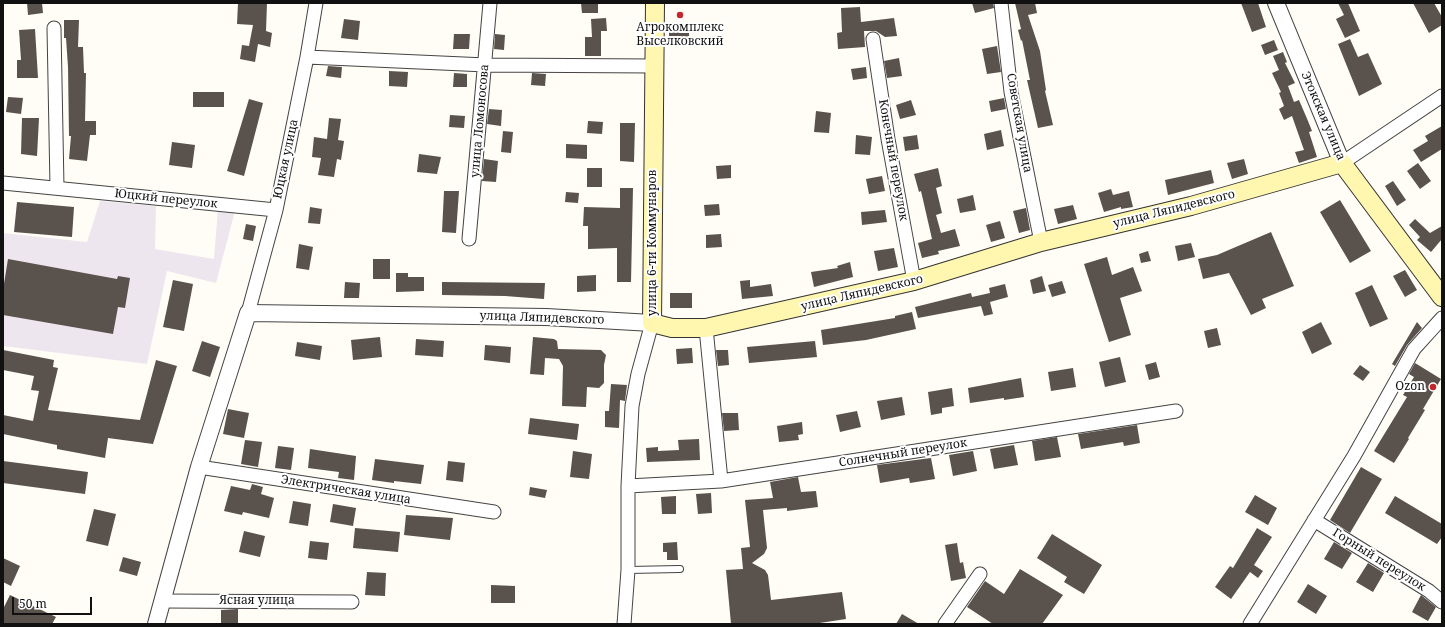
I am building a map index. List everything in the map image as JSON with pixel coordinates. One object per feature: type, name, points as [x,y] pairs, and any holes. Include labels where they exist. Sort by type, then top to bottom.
[{"type":"main road","name":"улица 6-ти Коммунаров","points":[[652,323],[655,3]]},
{"type":"main road","name":"улица Ляпидевского","points":[[652,323],[672,328],[706,328],[914,281],[1041,242],[1191,206],[1342,163]]},
{"type":"main road","name":"Этокская улица","points":[[1342,163],[1442,297]]},
{"type":"street","name":"Юцкая улица","points":[[248,313],[276,210],[307,57],[316,3]]},
{"type":"street","name":"улица Ломоносова","points":[[469,239],[486,66],[490,3]]},
{"type":"street","name":"Советская улица","points":[[1001,3],[1011,92],[1041,242]]},
{"type":"street","name":"Этокская улица","points":[[1276,3],[1342,163]]},
{"type":"street","points":[[54,28],[57,187]]},
{"type":"street","name":"Конечный переулок","points":[[873,39],[888,138],[914,281]]},
{"type":"street","points":[[307,57],[486,66],[654,66]]},
{"type":"street","name":"улица Ляпидевского","points":[[1342,163],[1442,96]]},
{"type":"street","name":"Юцкий переулок","points":[[3,182],[276,210]]},
{"type":"street","points":[[156,624],[199,467],[248,313]]},
{"type":"street","name":"улица Ляпидевского","points":[[248,313],[538,317],[652,323]]},
{"type":"street","points":[[1250,624],[1354,456],[1414,349],[1442,318]]},
{"type":"street","name":"улица 6-ти Коммунаров","points":[[624,624],[628,570],[628,486],[632,406],[638,374],[652,323]]},
{"type":"street","points":[[706,328],[721,481]]},
{"type":"street","name":"Солнечный переулок","points":[[628,486],[721,481],[1176,411]]},
{"type":"street","name":"Электрическая улица","points":[[199,467],[494,512]]},
{"type":"street","name":"Горный переулок","points":[[1314,520],[1429,591],[1442,602]]},
{"type":"street","points":[[945,624],[980,574]]},
{"type":"street","name":"Ясная улица","points":[[162,601],[352,602]]},
{"type":"lane","points":[[628,570],[680,569]]},
{"type":"shaded area","points":[[100,201],[156,206],[155,249],[214,259],[218,208],[235,211],[216,283],[167,271],[147,364],[3,346],[3,233],[87,242]]},
{"type":"building","points":[[27,3],[42,3],[43,13],[28,15]]},
{"type":"building","points":[[238,3],[267,3],[266,31],[272,33],[270,47],[258,44],[255,62],[240,59],[242,45],[249,46],[253,25],[237,24]]},
{"type":"building","points":[[581,3],[598,3],[598,13],[582,13]]},
{"type":"building","points":[[972,3],[993,3],[994,8],[975,13]]},
{"type":"building","points":[[1015,3],[1035,3],[1037,13],[1028,15],[1040,51],[1045,91],[1053,125],[1038,128],[1027,80],[1030,80],[1022,40],[1021,41],[1018,30],[1021,29]]},
{"type":"building","points":[[1241,3],[1258,3],[1266,27],[1252,32]]},
{"type":"building","points":[[1338,3],[1348,3],[1360,31],[1345,38],[1336,19],[1344,15]]},
{"type":"building","points":[[1413,3],[1434,3],[1442,17],[1442,25],[1429,33]]},
{"type":"building","points":[[860,7],[861,22],[894,18],[897,36],[885,37],[876,31],[864,31],[865,47],[838,49],[837,33],[842,32],[841,8]]},
{"type":"building","points":[[606,18],[607,31],[601,31],[601,56],[585,56],[585,37],[592,37],[591,19]]},
{"type":"building","points":[[344,19],[360,21],[358,40],[341,38]]},
{"type":"building","points":[[64,20],[79,20],[78,47],[83,47],[84,73],[86,73],[85,121],[96,121],[96,135],[90,135],[87,161],[69,159],[71,136],[69,136],[68,67],[66,38],[64,38]]},
{"type":"building","points":[[669,24],[689,24],[689,46],[669,46]]},
{"type":"building","points":[[35,29],[38,78],[17,78],[17,60],[21,60],[19,30]]},
{"type":"building","points":[[454,34],[470,34],[469,49],[453,49]]},
{"type":"building","points":[[495,34],[505,35],[504,50],[494,49]]},
{"type":"building","points":[[1350,39],[1358,57],[1368,53],[1382,84],[1359,96],[1338,44]]},
{"type":"building","points":[[1274,40],[1278,50],[1265,55],[1261,45]]},
{"type":"building","points":[[997,46],[1001,72],[987,74],[982,49]]},
{"type":"building","points":[[1283,52],[1287,62],[1285,63],[1295,83],[1288,86],[1294,102],[1299,100],[1308,121],[1312,131],[1309,132],[1317,157],[1299,163],[1295,152],[1304,150],[1292,116],[1284,120],[1279,109],[1284,106],[1279,93],[1281,92],[1272,73],[1279,70],[1273,56]]},
{"type":"building","points":[[899,58],[902,76],[887,78],[884,61]]},
{"type":"building","points":[[328,66],[342,67],[341,78],[326,76]]},
{"type":"building","points":[[866,67],[867,78],[853,80],[851,69]]},
{"type":"building","points":[[389,71],[408,72],[407,87],[389,86]]},
{"type":"building","points":[[454,73],[467,74],[467,87],[453,87]]},
{"type":"building","points":[[532,73],[546,74],[545,86],[531,85]]},
{"type":"building","points":[[193,92],[224,92],[224,107],[193,107]]},
{"type":"building","points":[[8,97],[23,98],[21,114],[6,112]]},
{"type":"building","points":[[1004,98],[1006,109],[991,112],[989,101]]},
{"type":"building","points":[[249,99],[263,103],[244,176],[227,171]]},
{"type":"building","points":[[911,100],[916,115],[900,119],[896,105]]},
{"type":"building","points":[[489,109],[502,110],[501,126],[487,124]]},
{"type":"building","points":[[816,111],[831,113],[829,133],[814,132]]},
{"type":"building","points":[[450,115],[465,116],[464,128],[449,127]]},
{"type":"building","points":[[22,118],[39,118],[37,156],[21,154]]},
{"type":"building","points":[[329,118],[341,119],[338,140],[344,141],[341,160],[337,159],[334,177],[318,175],[321,158],[312,157],[314,137],[327,139]]},
{"type":"building","points":[[588,121],[603,122],[602,134],[587,133]]},
{"type":"building","points":[[620,123],[635,123],[634,162],[620,161]]},
{"type":"building","points":[[1442,126],[1442,149],[1421,162],[1413,150],[1428,141],[1425,136]]},
{"type":"building","points":[[1001,130],[1004,146],[987,150],[984,134]]},
{"type":"building","points":[[503,131],[513,132],[511,153],[501,152]]},
{"type":"building","points":[[856,135],[872,137],[870,155],[855,154]]},
{"type":"building","points":[[917,135],[919,149],[905,151],[903,137]]},
{"type":"building","points":[[172,142],[195,145],[192,168],[169,165]]},
{"type":"building","points":[[566,144],[587,145],[587,159],[566,158]]},
{"type":"building","points":[[419,154],[441,157],[437,174],[417,172]]},
{"type":"building","points":[[484,159],[498,161],[496,182],[482,181]]},
{"type":"building","points":[[1244,159],[1248,174],[1232,179],[1227,163]]},
{"type":"building","points":[[1418,163],[1431,181],[1420,189],[1407,171]]},
{"type":"building","points":[[731,165],[731,178],[717,179],[716,166]]},
{"type":"building","points":[[587,168],[602,168],[602,187],[587,187]]},
{"type":"building","points":[[938,168],[942,186],[936,188],[942,213],[936,215],[941,233],[955,229],[960,246],[938,251],[939,254],[922,258],[918,243],[932,239],[921,191],[919,192],[914,174]]},
{"type":"building","points":[[1211,170],[1214,183],[1168,195],[1165,180]]},
{"type":"building","points":[[882,176],[885,191],[869,194],[866,179]]},
{"type":"building","points":[[1393,181],[1406,200],[1397,206],[1385,186]]},
{"type":"building","points":[[620,188],[633,188],[631,282],[617,282],[617,248],[588,249],[588,226],[583,226],[584,207],[620,208]]},
{"type":"building","points":[[1111,189],[1113,195],[1129,191],[1133,207],[1121,209],[1121,207],[1104,212],[1098,193]]},
{"type":"building","points":[[444,191],[459,191],[456,233],[442,232]]},
{"type":"building","points":[[566,192],[579,193],[578,203],[565,202]]},
{"type":"building","points":[[973,195],[976,210],[960,213],[957,199]]},
{"type":"building","points":[[1340,200],[1371,251],[1350,263],[1320,212]]},
{"type":"building","points":[[17,202],[74,207],[72,237],[14,232]]},
{"type":"building","points":[[719,204],[720,215],[705,216],[704,205]]},
{"type":"building","points":[[1073,205],[1077,219],[1058,224],[1054,209]]},
{"type":"building","points":[[310,207],[322,209],[320,224],[308,223]]},
{"type":"building","points":[[1026,208],[1030,230],[1019,233],[1013,211]]},
{"type":"building","points":[[885,210],[887,222],[862,225],[861,212]]},
{"type":"building","points":[[1415,219],[1430,233],[1442,226],[1442,239],[1431,252],[1417,240],[1420,237],[1409,225]]},
{"type":"building","points":[[1000,221],[1005,238],[991,242],[986,225]]},
{"type":"building","points":[[246,224],[256,226],[253,241],[243,239]]},
{"type":"building","points":[[1271,232],[1294,286],[1262,299],[1266,308],[1251,315],[1229,273],[1203,279],[1198,259],[1217,255]]},
{"type":"building","points":[[721,234],[722,247],[706,248],[706,235]]},
{"type":"building","points":[[1191,243],[1195,257],[1178,261],[1175,246]]},
{"type":"building","points":[[299,244],[313,247],[309,270],[296,268]]},
{"type":"building","points":[[894,248],[898,267],[878,271],[874,251]]},
{"type":"building","points":[[1148,251],[1151,261],[1141,263],[1139,254]]},
{"type":"building","points":[[1107,257],[1112,275],[1133,267],[1142,291],[1120,298],[1131,335],[1109,342],[1084,264]]},
{"type":"building","points":[[8,259],[117,279],[118,276],[130,278],[125,308],[118,307],[113,334],[3,315],[3,290]]},
{"type":"building","points":[[373,259],[390,259],[390,279],[373,279]]},
{"type":"building","points":[[850,262],[853,277],[814,287],[811,272],[838,268],[837,266]]},
{"type":"building","points":[[1405,270],[1417,290],[1405,297],[1393,276]]},
{"type":"building","points":[[396,273],[408,273],[408,277],[424,277],[424,291],[396,292]]},
{"type":"building","points":[[596,275],[596,291],[577,292],[577,276]]},
{"type":"building","points":[[1042,276],[1046,291],[1033,294],[1030,280]]},
{"type":"building","points":[[173,280],[193,284],[184,331],[163,327]]},
{"type":"building","points":[[750,280],[750,287],[771,284],[773,296],[742,299],[740,281]]},
{"type":"building","points":[[1062,281],[1066,293],[1052,297],[1048,285]]},
{"type":"building","points":[[345,282],[360,283],[359,298],[344,298]]},
{"type":"building","points":[[442,282],[545,283],[544,299],[505,296],[442,295]]},
{"type":"building","points":[[1005,284],[1008,297],[990,302],[993,314],[984,316],[981,306],[918,318],[915,307],[971,293],[972,297],[990,293],[989,288]]},
{"type":"building","points":[[1372,285],[1388,319],[1370,327],[1355,293]]},
{"type":"building","points":[[670,293],[692,293],[692,308],[670,308]]},
{"type":"building","points":[[912,312],[916,329],[866,340],[823,345],[821,330],[895,318],[895,316]]},
{"type":"building","points":[[1321,322],[1332,344],[1312,354],[1302,332]]},
{"type":"building","points":[[1417,322],[1422,328],[1407,345],[1395,366],[1392,364]]},
{"type":"building","points":[[1217,328],[1221,345],[1208,348],[1204,331]]},
{"type":"building","points":[[380,337],[382,357],[353,360],[351,340]]},
{"type":"building","points":[[533,337],[554,339],[557,341],[558,349],[601,350],[606,355],[604,365],[604,383],[599,388],[587,387],[586,407],[562,406],[563,366],[559,359],[545,358],[544,375],[530,374]]},
{"type":"building","points":[[416,339],[444,341],[443,357],[415,355]]},
{"type":"building","points":[[202,341],[220,347],[210,377],[192,371]]},
{"type":"building","points":[[815,341],[817,357],[749,363],[747,347]]},
{"type":"building","points":[[297,342],[322,346],[320,360],[295,356]]},
{"type":"building","points":[[485,345],[511,347],[510,363],[484,360]]},
{"type":"building","points":[[692,348],[693,363],[677,364],[676,349]]},
{"type":"building","points":[[3,350],[54,360],[53,367],[58,368],[48,410],[140,420],[156,360],[177,366],[153,444],[108,438],[105,458],[57,449],[57,445],[3,434],[3,415],[33,421],[39,391],[31,390],[34,376],[3,370]]},
{"type":"building","points":[[716,350],[728,350],[729,365],[718,366]]},
{"type":"building","points":[[1120,357],[1126,382],[1105,387],[1099,362]]},
{"type":"building","points":[[1156,362],[1160,377],[1149,380],[1145,365]]},
{"type":"building","points":[[1415,363],[1441,379],[1423,409],[1425,410],[1408,438],[1409,439],[1394,463],[1374,451],[1407,397],[1403,395],[1414,377],[1409,374]]},
{"type":"building","points":[[1360,365],[1370,372],[1363,381],[1353,374]]},
{"type":"building","points":[[1073,368],[1076,387],[1051,391],[1048,372]]},
{"type":"building","points":[[1021,378],[1024,397],[1004,400],[1004,398],[970,403],[968,388]]},
{"type":"building","points":[[611,384],[627,385],[625,401],[620,400],[619,428],[605,427],[605,411],[609,411]]},
{"type":"building","points":[[952,388],[954,406],[942,408],[942,413],[931,415],[928,392]]},
{"type":"building","points":[[902,397],[905,415],[881,420],[877,401]]},
{"type":"building","points":[[228,409],[249,413],[244,438],[223,434]]},
{"type":"building","points":[[857,411],[861,427],[840,432],[836,415]]},
{"type":"building","points":[[722,413],[738,413],[739,430],[724,431]]},
{"type":"building","points":[[530,418],[579,424],[577,440],[528,434]]},
{"type":"building","points":[[802,422],[803,434],[798,435],[799,440],[779,442],[777,426]]},
{"type":"building","points":[[1137,425],[1140,443],[1124,446],[1123,442],[1081,449],[1078,434]]},
{"type":"building","points":[[1057,437],[1061,457],[1035,461],[1032,441]]},
{"type":"building","points":[[699,439],[700,460],[647,462],[646,448],[658,447],[658,451],[679,450],[678,440]]},
{"type":"building","points":[[245,440],[262,442],[258,467],[241,464]]},
{"type":"building","points":[[1014,445],[1018,465],[994,469],[990,449]]},
{"type":"building","points":[[278,446],[294,448],[291,470],[275,468]]},
{"type":"building","points":[[310,449],[356,456],[354,480],[338,478],[339,472],[308,468]]},
{"type":"building","points":[[573,451],[592,454],[589,479],[570,477]]},
{"type":"building","points":[[973,451],[977,471],[953,476],[949,455]]},
{"type":"building","points":[[931,458],[935,479],[910,483],[909,478],[880,483],[877,465]]},
{"type":"building","points":[[375,459],[424,465],[421,484],[394,481],[394,483],[372,480]]},
{"type":"building","points":[[3,461],[88,472],[85,494],[3,483]]},
{"type":"building","points":[[448,461],[465,463],[463,482],[446,480]]},
{"type":"building","points":[[1361,467],[1382,479],[1350,533],[1330,520]]},
{"type":"building","points":[[798,477],[801,492],[816,491],[818,507],[787,511],[787,508],[763,510],[767,548],[764,554],[752,563],[765,570],[768,575],[771,600],[842,592],[846,619],[813,624],[731,624],[726,570],[743,569],[741,548],[750,547],[745,500],[773,498],[770,482]]},
{"type":"building","points":[[252,484],[263,487],[261,494],[274,498],[269,518],[243,512],[242,515],[224,511],[231,486],[250,490]]},
{"type":"building","points":[[530,487],[547,490],[545,498],[529,495]]},
{"type":"building","points":[[711,493],[712,513],[698,514],[696,494]]},
{"type":"building","points":[[1255,495],[1277,508],[1268,525],[1245,512]]},
{"type":"building","points":[[676,496],[676,514],[662,514],[661,497]]},
{"type":"building","points":[[1395,496],[1442,524],[1442,537],[1437,544],[1385,513]]},
{"type":"building","points":[[293,501],[311,504],[308,526],[289,523]]},
{"type":"building","points":[[333,504],[356,508],[353,526],[330,522]]},
{"type":"building","points":[[94,509],[116,514],[108,546],[86,541]]},
{"type":"building","points":[[406,515],[453,518],[450,540],[404,535]]},
{"type":"building","points":[[355,528],[400,532],[398,552],[353,548]]},
{"type":"building","points":[[1257,528],[1272,537],[1254,565],[1263,571],[1258,578],[1250,572],[1231,599],[1215,587],[1230,566],[1233,568]]},
{"type":"building","points":[[244,531],[265,536],[260,557],[239,552]]},
{"type":"building","points":[[1052,534],[1102,565],[1084,594],[1064,582],[1067,577],[1037,558]]},
{"type":"building","points":[[310,541],[329,543],[327,560],[308,558]]},
{"type":"building","points":[[677,542],[678,560],[667,560],[667,552],[663,552],[663,543]]},
{"type":"building","points":[[1334,542],[1352,553],[1342,569],[1324,559]]},
{"type":"building","points":[[957,543],[960,563],[963,562],[966,578],[951,581],[945,545]]},
{"type":"building","points":[[123,557],[141,562],[137,576],[119,571]]},
{"type":"building","points":[[3,558],[20,566],[11,586],[3,582]]},
{"type":"building","points":[[1368,563],[1384,573],[1373,592],[1356,582]]},
{"type":"building","points":[[1020,569],[1063,595],[1042,624],[993,624],[967,607],[985,581],[1004,594]]},
{"type":"building","points":[[367,572],[386,573],[385,596],[365,595]]},
{"type":"building","points":[[1308,584],[1327,596],[1316,614],[1297,602]]},
{"type":"building","points":[[491,585],[515,586],[515,603],[491,603]]},
{"type":"building","points":[[10,595],[56,617],[52,624],[3,624],[3,609]]},
{"type":"building","points":[[1421,595],[1436,607],[1428,621],[1412,612]]},
{"type":"building","points":[[238,609],[238,624],[221,624],[221,610]]},
{"type":"building","points":[[902,614],[919,624],[896,624]]},
{"type":"place","name":"Агрокомплекс Выселковский","points":[[680,15]]},
{"type":"place","name":"Ozon","points":[[1433,387]]}]
